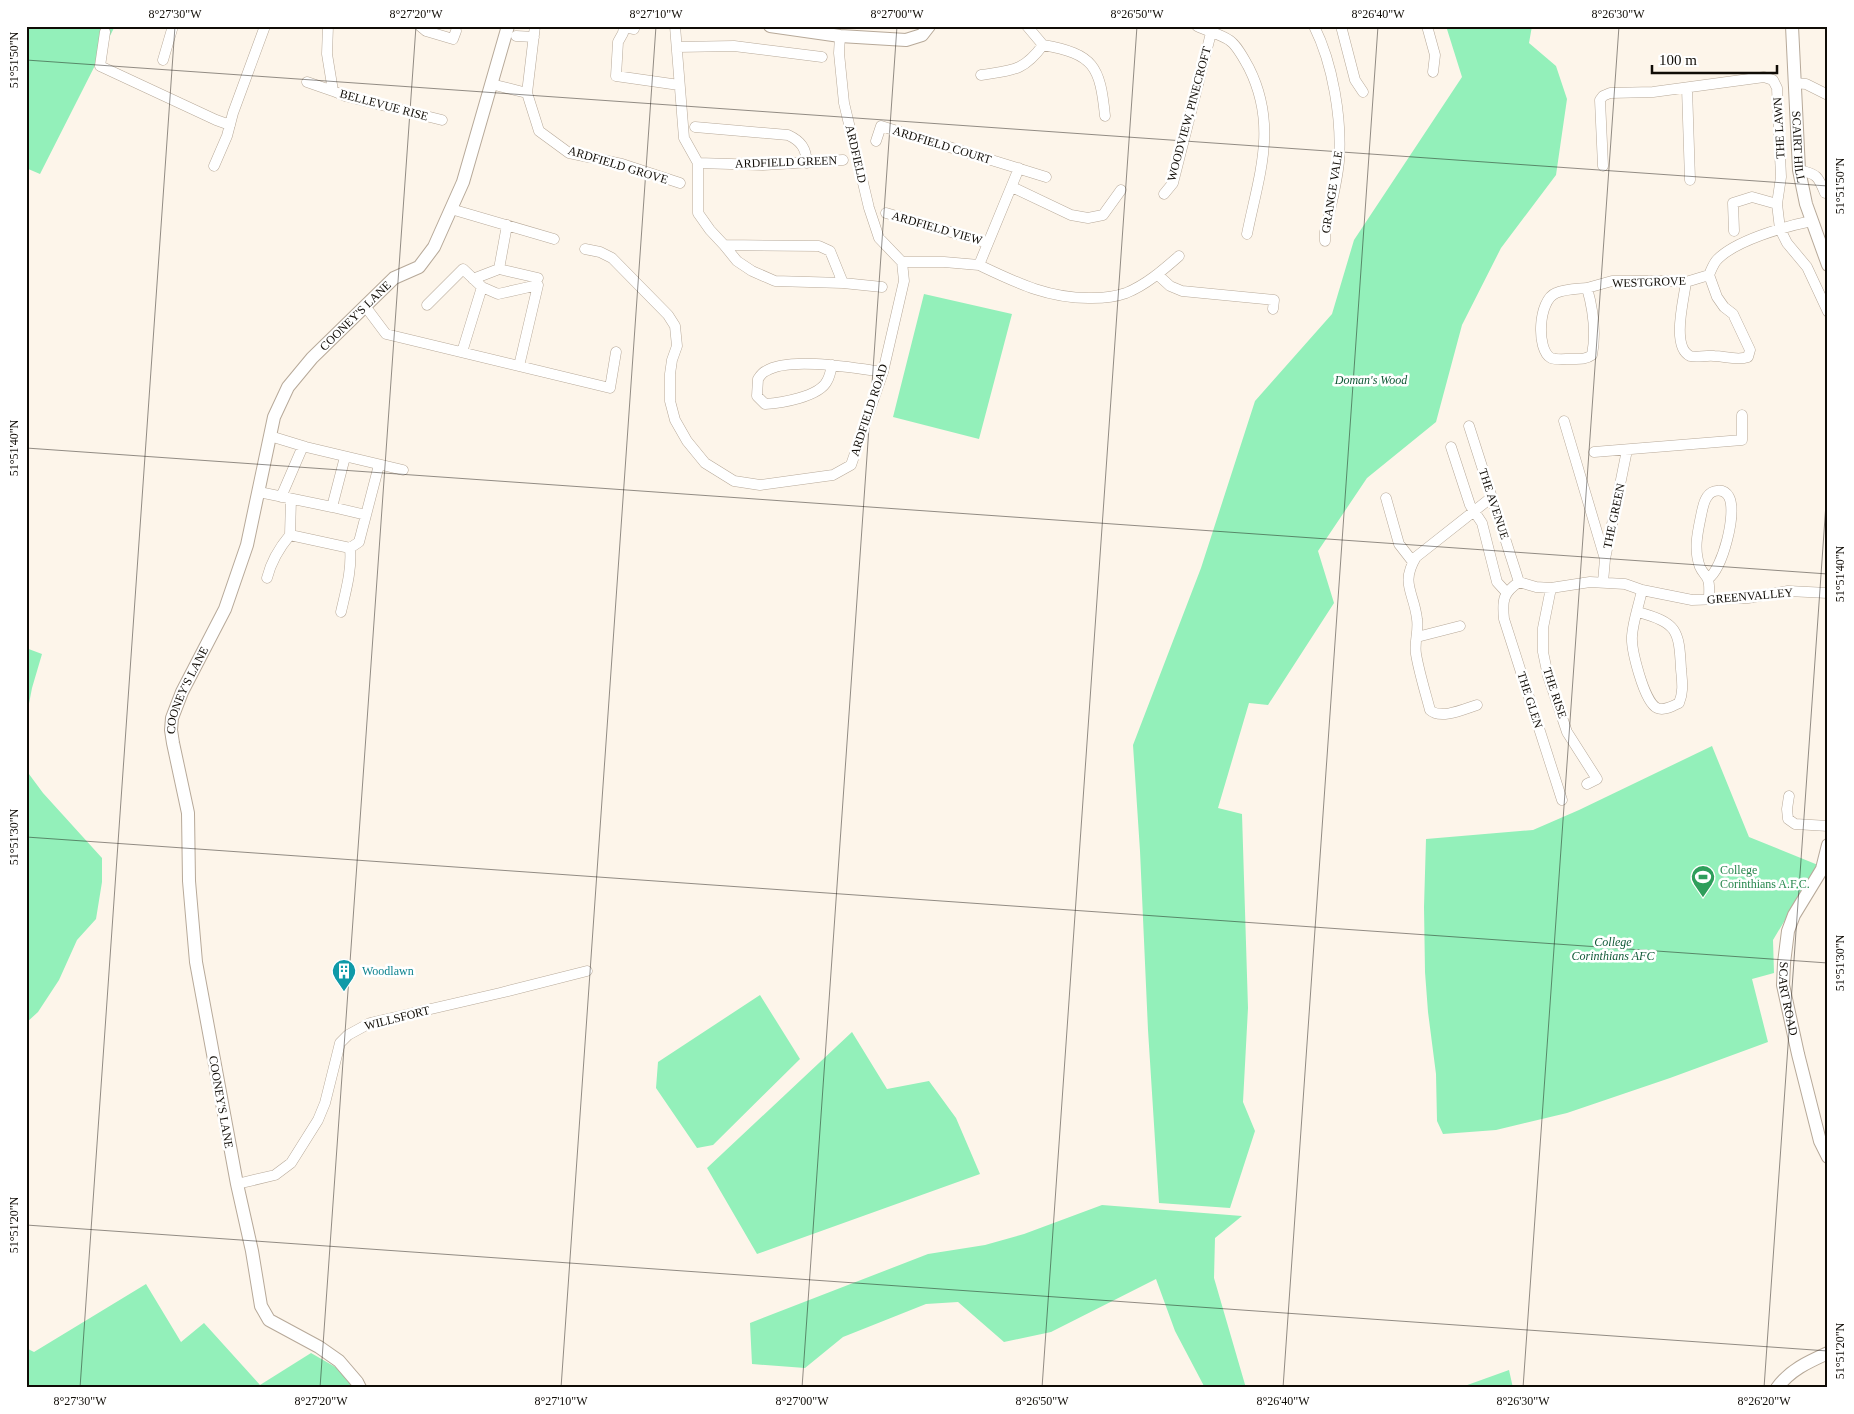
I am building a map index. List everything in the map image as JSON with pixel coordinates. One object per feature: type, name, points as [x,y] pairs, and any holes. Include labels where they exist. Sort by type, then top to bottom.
[{"type":"street","points":[[164,60],[172,26]]},
{"type":"street","points":[[214,166],[227,136],[233,113],[265,26]]},
{"type":"street","name":"BELLEVUE RISE","points":[[328,26],[327,54],[333,91],[442,120]]},
{"type":"street","points":[[420,26],[426,31],[453,39],[456,30]]},
{"type":"street","points":[[675,26],[684,138],[698,163],[698,213],[710,230],[737,261],[775,282],[843,283],[882,287]]},
{"type":"street","points":[[770,26],[840,36],[906,40],[922,35],[929,26]]},
{"type":"street","points":[[1026,26],[1043,45],[1076,53],[1087,60],[1099,77],[1102,86],[1105,116]]},
{"type":"street","points":[[1197,26],[1230,40],[1244,60],[1256,83],[1264,117],[1265,145],[1247,234]]},
{"type":"street","name":"GRANGE VALE","points":[[1314,26],[1336,96],[1339,137],[1339,162],[1325,232],[1325,241]]},
{"type":"street","points":[[1341,26],[1355,80],[1363,92]]},
{"type":"street","points":[[1426,26],[1435,55],[1433,72]]},
{"type":"street","name":"SCAIRT HILL","points":[[1792,26],[1799,170],[1812,220],[1828,265]]},
{"type":"street","points":[[634,29],[624,27],[618,42],[616,76],[679,85]]},
{"type":"street","name":"ARDFIELD GROVE","points":[[512,31],[534,31],[527,93],[539,131],[569,153],[622,164],[680,184]]},
{"type":"street","name":"COONEY'S LANE","points":[[360,1388],[358,1382],[339,1361],[319,1347],[269,1320],[261,1306],[196,962],[189,881],[188,813],[171,730],[176,706],[225,609],[247,546],[274,417],[288,387],[312,358],[394,278],[419,267],[434,247],[463,182],[491,84],[512,31]]},
{"type":"street","points":[[105,32],[100,66],[230,125]]},
{"type":"street","name":"WOODVIEW, PINECROFT","points":[[1164,194],[1173,183],[1211,32]]},
{"type":"street","name":"ARDFIELD","points":[[840,36],[839,53],[844,103],[869,208],[879,238],[902,262]]},
{"type":"street","points":[[981,75],[1014,70],[1032,60],[1043,45]]},
{"type":"street","points":[[676,47],[734,46],[822,58]]},
{"type":"street","name":"THE LAWN","points":[[1603,166],[1600,100],[1603,96],[1610,93],[1653,92],[1764,77],[1773,80],[1777,88],[1781,177],[1777,204],[1780,229]]},
{"type":"street","points":[[307,82],[333,91]]},
{"type":"street","points":[[1794,83],[1806,84],[1828,95]]},
{"type":"street","points":[[491,84],[527,93]]},
{"type":"street","points":[[1686,88],[1690,180]]},
{"type":"street","name":"ARDFIELD COURT","points":[[876,141],[880,126],[1019,168]]},
{"type":"street","points":[[695,127],[788,135],[797,139],[804,146],[807,163]]},
{"type":"street","name":"ARDFIELD GREEN","points":[[698,163],[763,165],[844,160]]},
{"type":"street","points":[[979,265],[1019,168],[1046,177]]},
{"type":"street","points":[[1799,170],[1814,173],[1818,177],[1825,193]]},
{"type":"street","points":[[1012,187],[1071,215],[1088,218],[1103,215],[1121,190]]},
{"type":"street","points":[[1734,231],[1733,203],[1752,197],[1777,204]]},
{"type":"street","points":[[451,209],[554,239]]},
{"type":"street","name":"ARDFIELD VIEW","points":[[886,213],[988,243]]},
{"type":"street","points":[[1686,282],[1680,342],[1685,351],[1690,356],[1743,359],[1748,357],[1750,350],[1733,314],[1717,298],[1709,275],[1715,263],[1724,254],[1766,232],[1812,220]]},
{"type":"street","points":[[499,269],[507,225]]},
{"type":"street","points":[[1780,229],[1787,243],[1807,267],[1828,312]]},
{"type":"street","points":[[724,245],[819,246],[830,252],[843,283]]},
{"type":"street","name":"ARDFIELD ROAD","points":[[585,249],[600,252],[612,258],[676,326],[678,336],[672,360],[669,388],[670,401],[675,420],[695,453],[719,473],[734,481],[765,485],[833,474],[851,465],[882,372],[904,281],[902,262]]},
{"type":"street","points":[[902,262],[944,262],[979,265],[1045,293],[1058,296],[1105,298],[1126,293],[1158,274],[1179,256]]},
{"type":"street","points":[[427,305],[463,269],[482,287],[498,294],[538,285],[519,366]]},
{"type":"street","points":[[473,279],[499,269],[538,278]]},
{"type":"street","points":[[1158,274],[1170,286],[1182,291],[1274,300],[1273,309]]},
{"type":"street","name":"WESTGROVE","points":[[1587,288],[1612,281],[1669,280],[1686,282],[1709,275]]},
{"type":"street","points":[[462,352],[482,287]]},
{"type":"street","points":[[1587,288],[1595,343],[1592,355],[1586,359],[1552,359],[1546,354],[1544,346],[1541,317],[1543,308],[1548,299],[1557,292],[1587,288]]},
{"type":"street","points":[[365,306],[386,334],[610,388],[616,352]]},
{"type":"street","points":[[832,365],[827,383],[815,391],[787,402],[765,404],[757,396],[758,379],[766,370],[784,365],[832,365],[882,372]]},
{"type":"street","points":[[1594,452],[1742,440],[1742,415]]},
{"type":"street","points":[[1564,421],[1605,559]]},
{"type":"street","name":"THE AVENUE","points":[[1469,426],[1519,582]]},
{"type":"street","points":[[270,436],[345,457],[403,470]]},
{"type":"street","points":[[267,578],[280,547],[290,535],[286,498],[303,446]]},
{"type":"street","points":[[1451,447],[1470,505],[1482,523],[1497,582],[1505,596]]},
{"type":"street","name":"THE GREEN","points":[[1603,582],[1605,559],[1627,450]]},
{"type":"street","points":[[332,507],[345,457]]},
{"type":"street","points":[[290,535],[350,548],[359,542],[379,465]]},
{"type":"street","points":[[1708,579],[1717,570],[1730,527],[1729,496],[1718,490],[1712,492],[1705,499],[1695,547],[1700,568],[1708,579],[1709,599]]},
{"type":"street","points":[[259,492],[366,515]]},
{"type":"street","points":[[1477,705],[1441,715],[1434,714],[1430,710],[1415,652],[1417,619],[1408,582],[1409,567],[1416,557],[1492,497]]},
{"type":"street","points":[[1386,498],[1399,544],[1413,562]]},
{"type":"street","points":[[341,612],[349,580],[350,548]]},
{"type":"street","points":[[1505,596],[1509,589],[1519,582]]},
{"type":"street","name":"GREENVALLEY","points":[[1519,582],[1551,588],[1590,582],[1624,584],[1642,590],[1692,600],[1748,598],[1788,591],[1828,593]]},
{"type":"street","name":"THE RISE","points":[[1551,588],[1543,628],[1543,652],[1548,676],[1567,732],[1597,779],[1587,784]]},
{"type":"street","points":[[1638,612],[1661,619],[1670,626],[1680,642],[1683,694],[1679,703],[1667,708],[1657,708],[1649,700],[1632,647],[1632,636],[1642,590]]},
{"type":"street","name":"THE GLEN","points":[[1505,596],[1504,619],[1562,800]]},
{"type":"street","points":[[1417,637],[1460,626]]},
{"type":"street","points":[[1789,796],[1788,819],[1795,824],[1828,826]]},
{"type":"street","name":"SCART ROAD","points":[[1828,845],[1825,871],[1794,916],[1788,931],[1784,963],[1784,984],[1798,1054],[1820,1141],[1828,1157]]},
{"type":"street","name":"WILLSFORT","points":[[237,1184],[275,1176],[292,1163],[318,1120],[325,1103],[340,1043],[348,1034],[370,1023],[587,971]]},
{"type":"street","points":[[1776,1388],[1796,1368],[1828,1353]]},
{"type":"green space","points":[[26,26],[115,26],[40,174],[26,168]]},
{"type":"green space","name":"Doman's Wood","points":[[1446,26],[1532,26],[1529,43],[1556,66],[1567,99],[1556,175],[1501,248],[1462,325],[1436,422],[1367,478],[1318,551],[1334,603],[1268,705],[1249,703],[1218,808],[1242,814],[1248,1008],[1243,1102],[1255,1131],[1230,1208],[1159,1203],[1133,745],[1201,568],[1255,401],[1332,314],[1354,240],[1462,77]]},
{"type":"green space","points":[[924,294],[1012,314],[979,439],[893,417]]},
{"type":"green space","points":[[26,648],[42,654],[32,688],[26,719]]},
{"type":"green space","name":"College Corinthians AFC","points":[[1712,746],[1749,837],[1818,865],[1773,940],[1774,973],[1752,979],[1768,1042],[1567,1113],[1496,1130],[1443,1134],[1437,1121],[1436,1074],[1425,972],[1426,839],[1533,830]]},
{"type":"green space","points":[[26,770],[43,793],[102,858],[102,882],[96,919],[77,940],[59,980],[38,1012],[26,1023]]},
{"type":"green space","points":[[760,995],[800,1059],[713,1145],[697,1148],[656,1088],[658,1062]]},
{"type":"green space","points":[[852,1032],[887,1089],[929,1081],[956,1118],[980,1174],[757,1254],[707,1168]]},
{"type":"green space","points":[[1102,1205],[1242,1216],[1215,1238],[1214,1278],[1246,1388],[1205,1388],[1175,1331],[1156,1279],[1051,1332],[1004,1342],[958,1302],[926,1304],[843,1337],[805,1368],[752,1364],[750,1323],[928,1254],[985,1245],[1024,1234]]},
{"type":"green space","points":[[146,1284],[181,1342],[204,1323],[260,1385],[311,1353],[344,1372],[353,1388],[26,1388],[26,1348],[34,1352]]},
{"type":"green space","points":[[1509,1370],[1513,1388],[1459,1388]]},
{"type":"place","name":"College Corinthians A.F.C.","points":[[1703,898]]},
{"type":"place","name":"Woodlawn","points":[[344,992]]}]
